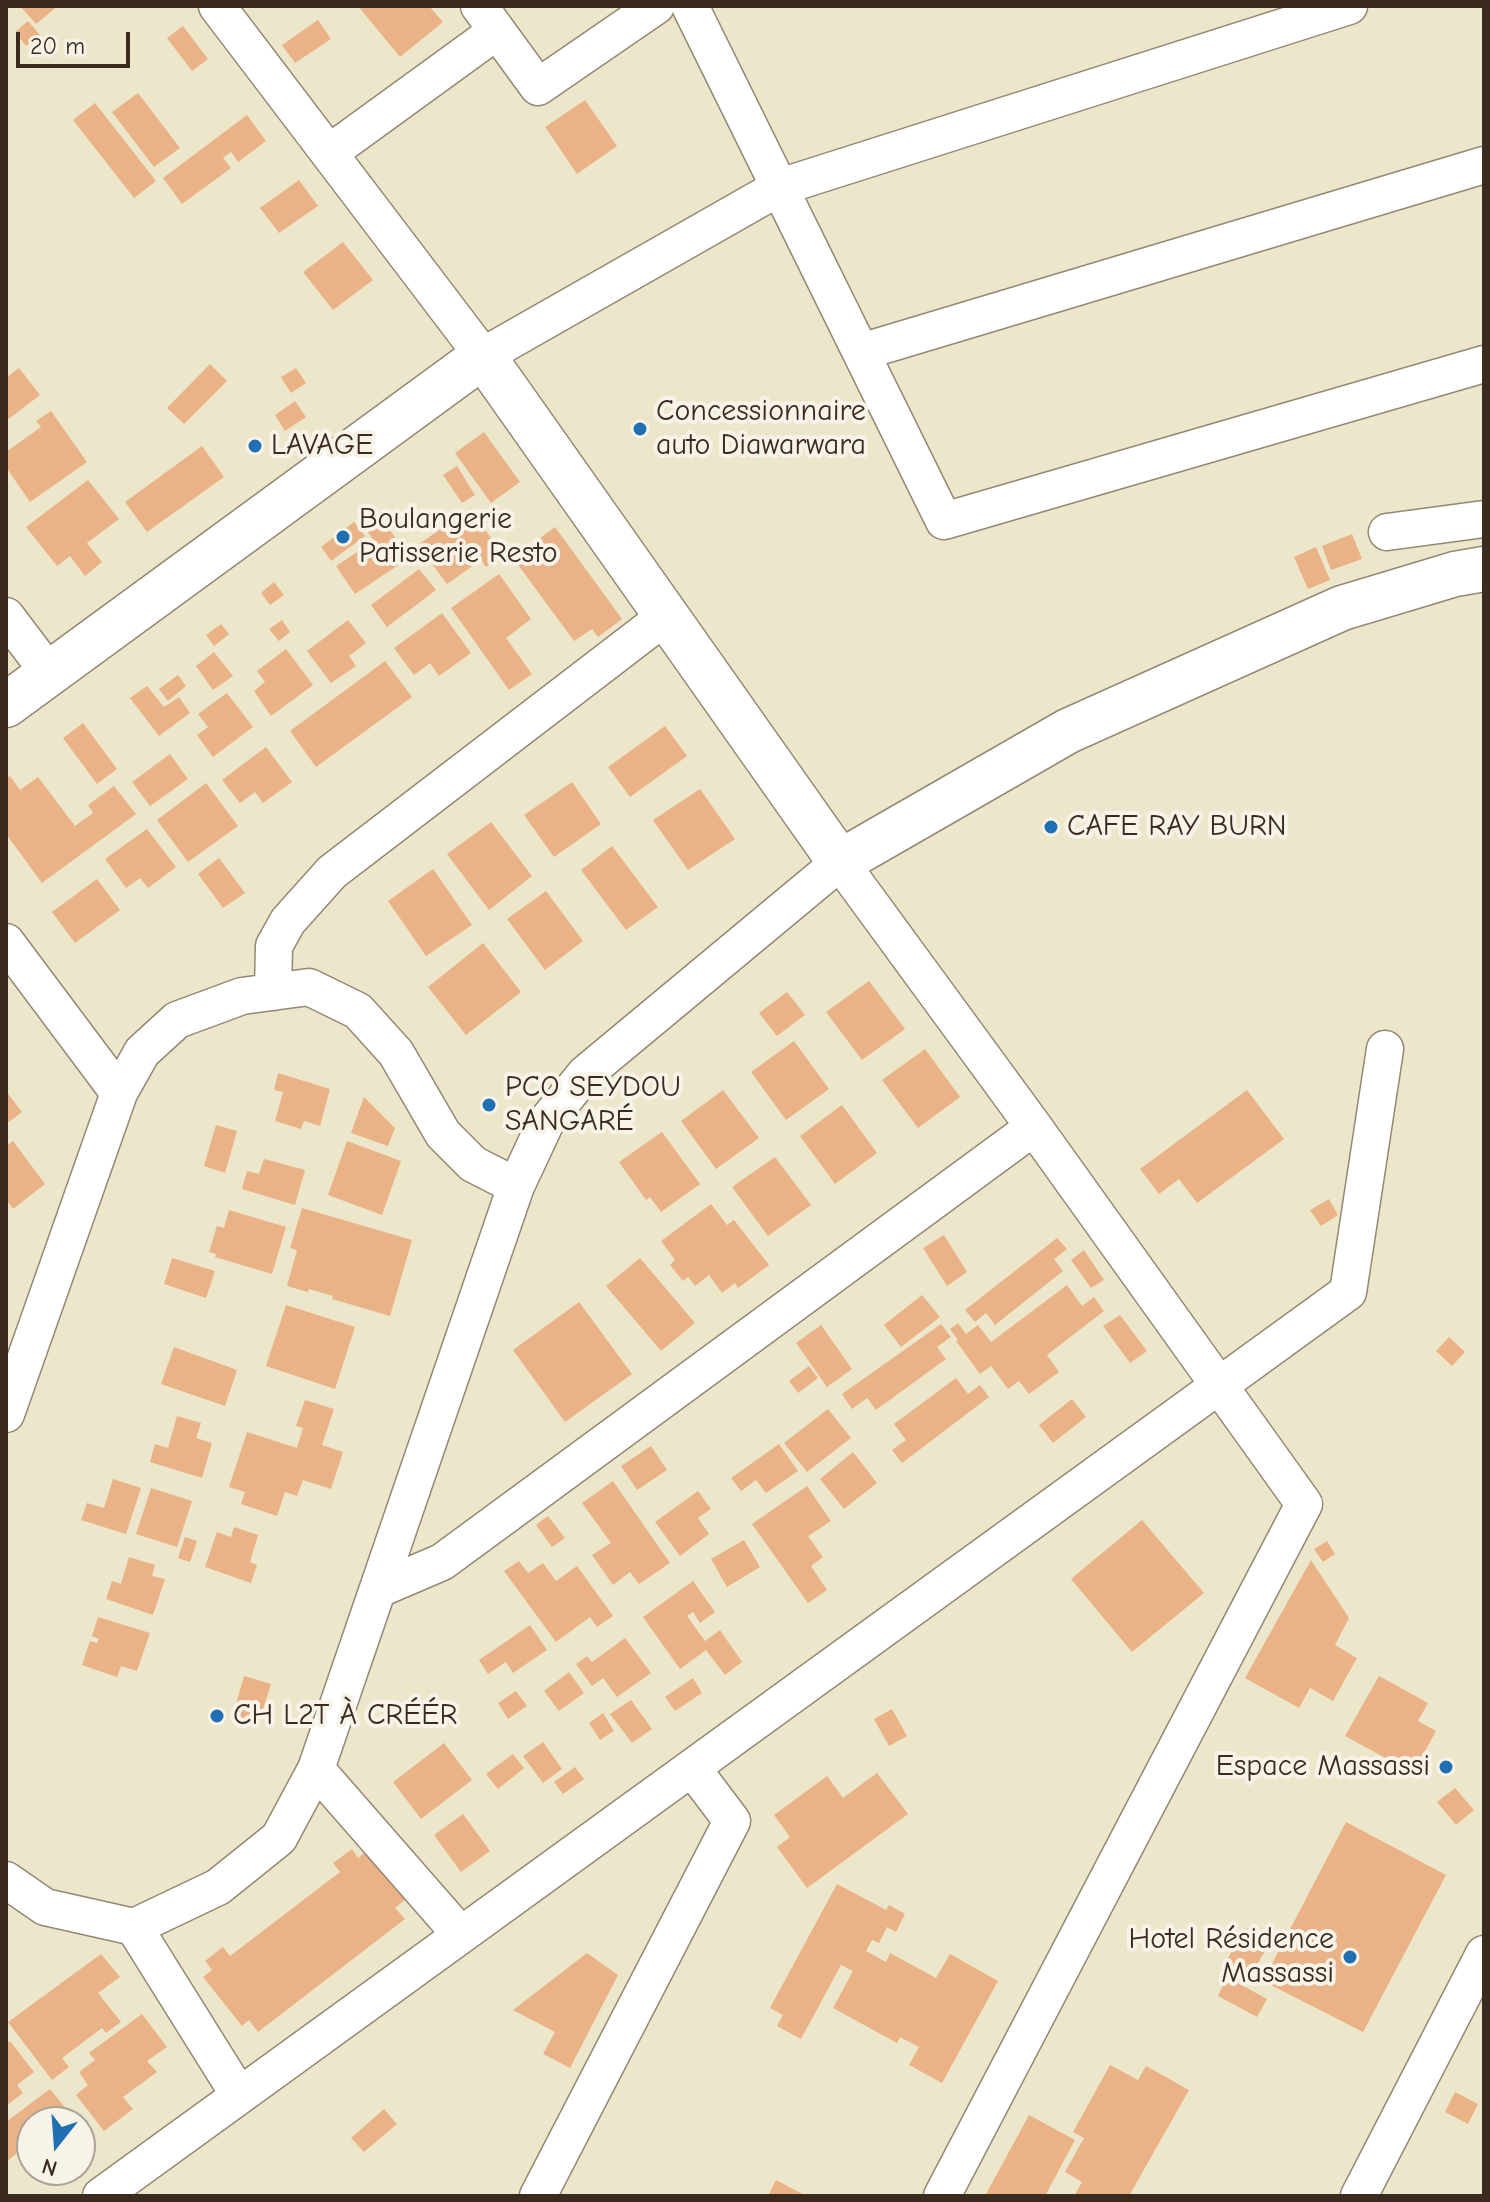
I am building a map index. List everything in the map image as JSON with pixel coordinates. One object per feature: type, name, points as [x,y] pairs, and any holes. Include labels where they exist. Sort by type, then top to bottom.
[{"type":"street","points":[[217,6],[483,356],[840,862],[1304,1504],[942,2196]]},
{"type":"street","points":[[329,153],[488,18],[538,87],[656,6]]},
{"type":"street","points":[[690,6],[944,521],[1484,364]]},
{"type":"street","points":[[6,705],[483,356],[780,187],[1349,6]]},
{"type":"street","points":[[861,352],[1484,165]]},
{"type":"street","points":[[1387,532],[1484,519]]},
{"type":"street","points":[[6,1880],[45,1907],[134,1927],[218,1887],[279,1838],[316,1769],[516,1186],[546,1122],[585,1074],[840,862],[1068,731],[1342,608],[1455,574],[1484,569]]},
{"type":"street","points":[[6,616],[49,673]]},
{"type":"street","points":[[273,992],[274,946],[288,921],[332,872],[666,616]]},
{"type":"street","points":[[6,942],[119,1093]]},
{"type":"street","points":[[6,1414],[119,1093],[142,1052],[177,1020],[242,996],[309,987],[358,1011],[396,1053],[443,1134],[473,1164],[516,1186]]},
{"type":"street","points":[[101,2196],[1348,1292],[1385,1049]]},
{"type":"street","points":[[379,1589],[442,1562],[1034,1127]]},
{"type":"street","points":[[538,2196],[732,1821],[692,1768]]},
{"type":"street","points":[[316,1769],[461,1935]]},
{"type":"street","points":[[134,1927],[239,2095]]},
{"type":"street","points":[[1359,2196],[1484,1954]]},
{"type":"building","points":[[20,6],[58,6],[36,24]]},
{"type":"building","points":[[358,6],[429,6],[443,22],[400,57]]},
{"type":"building","points":[[318,20],[331,39],[295,63],[282,45]]},
{"type":"building","points":[[28,21],[40,35],[26,46],[15,32]]},
{"type":"building","points":[[183,26],[208,59],[192,71],[167,38]]},
{"type":"building","points":[[138,93],[180,148],[154,167],[112,112]]},
{"type":"building","points":[[585,100],[617,146],[577,174],[545,127]]},
{"type":"building","points":[[95,103],[156,181],[134,198],[73,120]]},
{"type":"building","points":[[247,115],[266,141],[238,162],[231,152],[223,158],[231,168],[182,204],[163,178]]},
{"type":"building","points":[[299,180],[318,206],[279,233],[260,208]]},
{"type":"building","points":[[343,242],[373,280],[333,310],[303,272]]},
{"type":"building","points":[[210,364],[227,381],[184,424],[167,408]]},
{"type":"building","points":[[19,368],[40,395],[6,421],[6,378]]},
{"type":"building","points":[[296,368],[306,383],[291,393],[281,377]]},
{"type":"building","points":[[295,401],[306,417],[285,431],[275,415]]},
{"type":"building","points":[[51,411],[87,462],[30,502],[6,467],[6,452],[41,427],[36,421]]},
{"type":"building","points":[[484,432],[520,482],[491,503],[455,453]]},
{"type":"building","points":[[202,446],[224,477],[147,532],[125,502]]},
{"type":"building","points":[[457,466],[475,495],[462,503],[443,475]]},
{"type":"building","points":[[88,480],[119,519],[87,543],[102,562],[85,576],[70,556],[57,566],[26,527]]},
{"type":"building","points":[[470,508],[503,555],[486,567],[481,560],[447,584],[418,545]]},
{"type":"building","points":[[379,514],[409,558],[355,594],[336,566],[374,541],[363,525]]},
{"type":"building","points":[[354,522],[365,536],[331,561],[321,547]]},
{"type":"building","points":[[555,527],[622,619],[598,637],[592,629],[574,641],[513,558]]},
{"type":"building","points":[[1352,534],[1362,559],[1331,570],[1322,546]]},
{"type":"building","points":[[1316,547],[1330,580],[1308,589],[1294,557]]},
{"type":"building","points":[[419,569],[436,590],[387,627],[371,605]]},
{"type":"building","points":[[499,574],[531,619],[506,638],[532,674],[509,690],[451,608]]},
{"type":"building","points":[[274,582],[284,595],[270,605],[261,593]]},
{"type":"building","points":[[442,613],[471,653],[439,676],[430,663],[414,675],[394,648]]},
{"type":"building","points":[[282,620],[290,632],[279,641],[269,629]]},
{"type":"building","points":[[348,620],[366,643],[349,656],[356,666],[331,683],[307,651]]},
{"type":"building","points":[[221,624],[229,634],[214,646],[206,635]]},
{"type":"building","points":[[286,649],[313,685],[271,716],[254,691],[265,682],[257,671]]},
{"type":"building","points":[[214,652],[233,676],[213,690],[196,666]]},
{"type":"building","points":[[385,661],[412,697],[316,767],[290,731]]},
{"type":"building","points":[[178,675],[186,686],[168,701],[159,689]]},
{"type":"building","points":[[147,686],[164,707],[179,697],[190,713],[159,736],[130,698]]},
{"type":"building","points":[[227,693],[253,727],[213,757],[197,735],[208,727],[198,714]]},
{"type":"building","points":[[83,723],[117,769],[97,784],[63,738]]},
{"type":"building","points":[[665,726],[687,756],[630,797],[608,767]]},
{"type":"building","points":[[266,747],[292,782],[263,803],[255,792],[240,803],[222,780]]},
{"type":"building","points":[[170,754],[188,779],[150,806],[132,782]]},
{"type":"building","points":[[10,776],[20,790],[38,777],[75,826],[93,813],[88,805],[114,786],[136,814],[42,883],[6,834],[6,779]]},
{"type":"building","points":[[572,782],[601,824],[554,857],[524,815]]},
{"type":"building","points":[[206,783],[238,826],[188,862],[157,820]]},
{"type":"building","points":[[700,789],[735,839],[688,870],[653,820]]},
{"type":"building","points":[[491,822],[532,876],[489,910],[447,854]]},
{"type":"building","points":[[147,829],[176,867],[148,888],[140,878],[126,888],[105,859]]},
{"type":"building","points":[[612,846],[658,907],[626,930],[581,870]]},
{"type":"building","points":[[219,858],[245,893],[223,908],[198,874]]},
{"type":"building","points":[[433,869],[472,925],[426,956],[388,901]]},
{"type":"building","points":[[97,879],[120,910],[75,943],[52,912]]},
{"type":"building","points":[[546,891],[583,941],[545,970],[507,919]]},
{"type":"building","points":[[483,943],[521,992],[466,1035],[428,987]]},
{"type":"building","points":[[869,981],[905,1029],[862,1060],[826,1012]]},
{"type":"building","points":[[787,992],[805,1015],[777,1036],[759,1013]]},
{"type":"building","points":[[794,1041],[829,1089],[786,1120],[751,1072]]},
{"type":"building","points":[[925,1049],[960,1097],[918,1128],[882,1080]]},
{"type":"building","points":[[278,1073],[330,1089],[320,1126],[304,1121],[301,1129],[275,1121],[283,1092],[274,1090]]},
{"type":"building","points":[[723,1090],[759,1138],[716,1169],[681,1121]]},
{"type":"building","points":[[1247,1090],[1284,1139],[1197,1203],[1179,1179],[1159,1194],[1140,1169]]},
{"type":"building","points":[[6,1091],[22,1112],[6,1124]]},
{"type":"building","points":[[364,1097],[395,1128],[388,1146],[351,1133]]},
{"type":"building","points":[[842,1105],[877,1153],[835,1184],[800,1136]]},
{"type":"building","points":[[216,1125],[237,1131],[225,1173],[204,1166]]},
{"type":"building","points":[[662,1132],[700,1184],[661,1212],[650,1197],[646,1200],[619,1162]]},
{"type":"building","points":[[13,1141],[45,1184],[13,1209],[6,1199],[6,1146]]},
{"type":"building","points":[[347,1141],[401,1161],[382,1215],[328,1195]]},
{"type":"building","points":[[775,1157],[811,1205],[768,1236],[732,1187]]},
{"type":"building","points":[[264,1159],[305,1170],[295,1205],[242,1189],[247,1171],[259,1174]]},
{"type":"building","points":[[1329,1199],[1338,1215],[1321,1226],[1310,1210]]},
{"type":"building","points":[[711,1204],[727,1225],[734,1220],[769,1265],[738,1288],[735,1283],[722,1293],[709,1275],[695,1286],[688,1277],[683,1281],[670,1265],[675,1260],[661,1241]]},
{"type":"building","points":[[302,1208],[412,1240],[390,1316],[309,1289],[308,1292],[287,1286],[297,1250],[290,1248]]},
{"type":"building","points":[[229,1210],[286,1227],[272,1274],[215,1257],[216,1254],[209,1252],[217,1226],[224,1228]]},
{"type":"building","points":[[944,1235],[967,1272],[947,1286],[923,1248]]},
{"type":"building","points":[[1057,1238],[1067,1249],[1054,1259],[1063,1271],[995,1325],[986,1313],[975,1322],[965,1310]]},
{"type":"building","points":[[1084,1250],[1104,1280],[1091,1288],[1071,1260]]},
{"type":"building","points":[[172,1258],[215,1271],[206,1298],[164,1284]]},
{"type":"building","points":[[640,1258],[695,1323],[661,1351],[606,1286]]},
{"type":"building","points":[[1067,1285],[1082,1306],[1094,1297],[1104,1311],[1047,1355],[1059,1372],[1029,1394],[1019,1381],[1008,1389],[991,1366],[980,1374],[950,1329],[958,1323],[966,1334],[978,1325],[991,1342]]},
{"type":"building","points":[[922,1295],[940,1317],[901,1347],[884,1325]]},
{"type":"building","points":[[579,1302],[632,1374],[565,1422],[513,1350]]},
{"type":"building","points":[[286,1305],[355,1327],[335,1389],[266,1366]]},
{"type":"building","points":[[1120,1315],[1147,1351],[1130,1363],[1103,1326]]},
{"type":"building","points":[[941,1324],[951,1337],[937,1347],[946,1359],[876,1410],[867,1398],[852,1409],[842,1394]]},
{"type":"building","points":[[821,1325],[852,1369],[827,1387],[796,1343]]},
{"type":"building","points":[[1449,1337],[1465,1352],[1452,1366],[1436,1351]]},
{"type":"building","points":[[174,1347],[237,1370],[225,1406],[161,1384]]},
{"type":"building","points":[[809,1366],[818,1378],[798,1393],[789,1381]]},
{"type":"building","points":[[956,1378],[968,1394],[980,1385],[989,1397],[902,1463],[892,1450],[906,1440],[894,1424]]},
{"type":"building","points":[[1072,1399],[1086,1417],[1053,1443],[1039,1425]]},
{"type":"building","points":[[305,1400],[334,1409],[322,1445],[343,1452],[331,1489],[303,1480],[297,1496],[285,1492],[277,1516],[241,1504],[245,1492],[229,1487],[247,1432],[297,1448],[303,1428],[296,1426]]},
{"type":"building","points":[[828,1409],[851,1438],[807,1472],[784,1443]]},
{"type":"building","points":[[177,1416],[201,1423],[196,1438],[212,1443],[202,1478],[150,1462],[155,1444],[168,1448]]},
{"type":"building","points":[[779,1444],[798,1471],[766,1493],[756,1480],[741,1491],[731,1478]]},
{"type":"building","points":[[651,1446],[667,1470],[637,1490],[621,1466]]},
{"type":"building","points":[[853,1452],[877,1483],[844,1509],[820,1479]]},
{"type":"building","points":[[113,1479],[141,1488],[126,1534],[81,1520],[87,1503],[104,1508]]},
{"type":"building","points":[[613,1481],[670,1563],[639,1584],[630,1572],[613,1585],[592,1555],[611,1543],[582,1503]]},
{"type":"building","points":[[807,1486],[831,1521],[808,1536],[823,1557],[811,1566],[827,1590],[808,1603],[752,1524]]},
{"type":"building","points":[[151,1488],[192,1501],[177,1547],[136,1534]]},
{"type":"building","points":[[698,1491],[711,1509],[698,1518],[709,1534],[680,1556],[655,1522]]},
{"type":"building","points":[[548,1516],[565,1538],[552,1547],[536,1525]]},
{"type":"building","points":[[1142,1520],[1204,1593],[1132,1652],[1071,1579]]},
{"type":"building","points":[[234,1527],[258,1535],[250,1562],[257,1565],[251,1583],[205,1567],[217,1532],[231,1537]]},
{"type":"building","points":[[185,1537],[197,1541],[190,1562],[178,1558]]},
{"type":"building","points":[[744,1540],[760,1567],[727,1587],[711,1559]]},
{"type":"building","points":[[1327,1541],[1335,1554],[1323,1562],[1314,1549]]},
{"type":"building","points":[[129,1557],[155,1565],[152,1576],[165,1579],[153,1615],[106,1599],[112,1581],[121,1584]]},
{"type":"building","points":[[1311,1560],[1349,1618],[1335,1645],[1357,1658],[1333,1701],[1310,1688],[1299,1708],[1245,1678]]},
{"type":"building","points":[[519,1561],[528,1573],[543,1563],[556,1581],[577,1566],[613,1616],[597,1627],[590,1617],[556,1642],[504,1571]]},
{"type":"building","points":[[693,1581],[715,1612],[700,1623],[693,1612],[687,1616],[705,1641],[720,1630],[742,1662],[725,1675],[706,1650],[680,1669],[643,1617]]},
{"type":"building","points":[[98,1617],[150,1633],[137,1671],[121,1666],[117,1677],[82,1665],[90,1641],[97,1643],[99,1639],[92,1636]]},
{"type":"building","points":[[530,1625],[547,1650],[513,1673],[506,1662],[488,1674],[479,1660]]},
{"type":"building","points":[[625,1638],[651,1673],[617,1697],[603,1678],[592,1686],[576,1664],[587,1656],[592,1662]]},
{"type":"building","points":[[569,1672],[584,1693],[559,1711],[544,1691]]},
{"type":"building","points":[[244,1676],[271,1684],[259,1723],[233,1715]]},
{"type":"building","points":[[1379,1676],[1428,1703],[1418,1721],[1436,1731],[1413,1773],[1345,1736]]},
{"type":"building","points":[[693,1678],[702,1693],[675,1711],[665,1697]]},
{"type":"building","points":[[516,1691],[527,1706],[508,1719],[498,1703]]},
{"type":"building","points":[[631,1700],[652,1729],[632,1743],[610,1714]]},
{"type":"building","points":[[892,1709],[907,1736],[889,1746],[874,1719]]},
{"type":"building","points":[[603,1713],[614,1731],[600,1740],[589,1723]]},
{"type":"building","points":[[543,1742],[562,1769],[543,1783],[523,1756]]},
{"type":"building","points":[[444,1743],[472,1780],[421,1819],[393,1782]]},
{"type":"building","points":[[513,1754],[524,1768],[498,1789],[486,1774]]},
{"type":"building","points":[[575,1767],[584,1779],[563,1794],[554,1782]]},
{"type":"building","points":[[877,1773],[908,1814],[807,1888],[777,1847],[790,1837],[774,1815],[827,1776],[843,1798]]},
{"type":"building","points":[[1455,1788],[1474,1810],[1456,1825],[1437,1802]]},
{"type":"building","points":[[463,1814],[490,1851],[461,1872],[434,1835]]},
{"type":"building","points":[[1346,1822],[1446,1875],[1363,2032],[1263,1981]]},
{"type":"building","points":[[352,1849],[358,1858],[368,1850],[406,1899],[395,1908],[405,1919],[258,2032],[249,2020],[242,2026],[203,1977],[212,1970],[205,1961],[223,1947],[230,1956],[340,1872],[333,1863]]},
{"type":"building","points":[[837,1884],[886,1910],[889,1905],[905,1914],[896,1932],[887,1927],[879,1943],[872,1940],[866,1951],[886,1962],[890,1953],[936,1978],[950,1954],[998,1981],[942,2083],[909,2065],[919,2047],[900,2037],[897,2043],[833,2008],[853,1971],[841,1965],[801,2039],[777,2026],[783,2015],[770,2008]]},
{"type":"building","points":[[1246,1928],[1270,1943],[1250,1976],[1226,1961]]},
{"type":"building","points":[[587,1953],[618,1975],[570,2068],[543,2054],[555,2032],[513,2010]]},
{"type":"building","points":[[101,1954],[120,1977],[98,1993],[121,2022],[106,2033],[102,2028],[62,2058],[69,2067],[52,2080],[8,2022]]},
{"type":"building","points":[[1227,1977],[1267,1999],[1257,2017],[1218,1996]]},
{"type":"building","points":[[142,2014],[167,2047],[147,2061],[157,2072],[123,2097],[133,2109],[104,2131],[96,2121],[96,2106],[85,2106],[76,2095],[88,2085],[79,2072],[95,2060],[89,2053]]},
{"type":"building","points":[[10,2041],[34,2072],[17,2085],[23,2093],[6,2106],[6,2045]]},
{"type":"building","points":[[1110,2065],[1138,2080],[1146,2066],[1189,2090],[1129,2196],[1074,2196],[1082,2182],[1065,2172],[1084,2138],[1073,2132]]},
{"type":"building","points":[[50,2089],[64,2106],[27,2106]]},
{"type":"building","points":[[1455,2092],[1478,2104],[1468,2124],[1445,2112]]},
{"type":"building","points":[[384,2109],[397,2124],[364,2152],[351,2138]]},
{"type":"building","points":[[16,2114],[16,2154],[6,2162],[6,2122]]},
{"type":"building","points":[[1029,2115],[1075,2140],[1045,2196],[985,2196]]},
{"type":"building","points":[[776,2180],[806,2196],[768,2196]]},
{"type":"place","name":"Concessionnaire auto Diawarwara","points":[[640,429]]},
{"type":"place","name":"LAVAGE","points":[[255,446]]},
{"type":"place","name":"Boulangerie Patisserie Resto","points":[[343,537]]},
{"type":"place","name":"CAFE RAY BURN","points":[[1051,827]]},
{"type":"place","name":"PCO SEYDOU SANGARÉ","points":[[489,1105]]},
{"type":"place","name":"CH L2T À CRÉÉR","points":[[217,1716]]},
{"type":"place","name":"Espace Massassi","points":[[1446,1767]]},
{"type":"place","name":"Hotel Résidence Massassi","points":[[1350,1957]]}]
